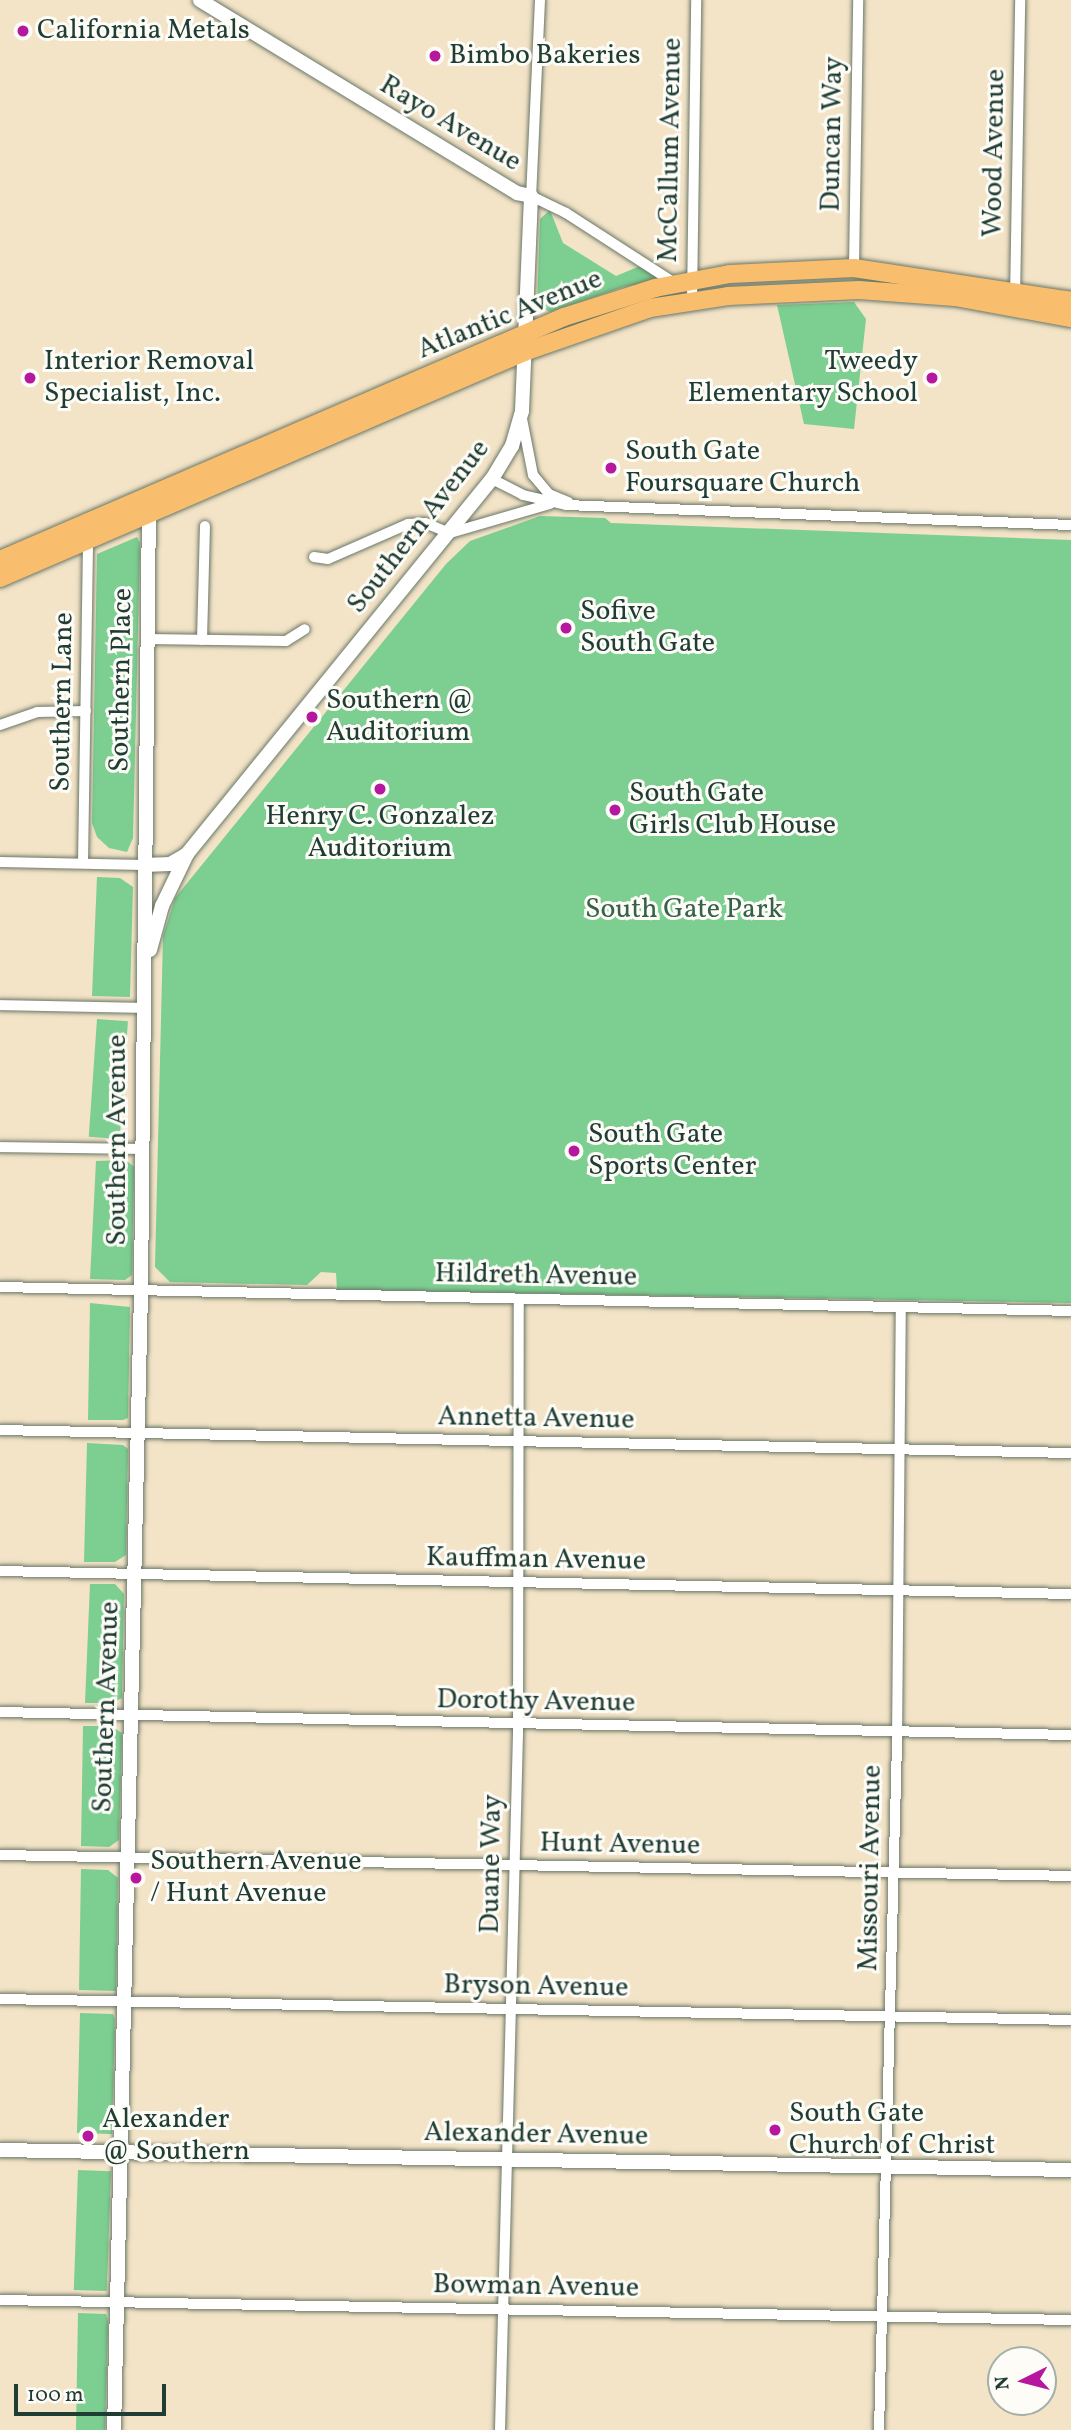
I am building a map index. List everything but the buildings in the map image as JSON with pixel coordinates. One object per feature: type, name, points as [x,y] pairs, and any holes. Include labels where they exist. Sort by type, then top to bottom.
[{"type":"main road","name":"Atlantic Avenue","points":[[0,560],[149,505],[525,343],[590,307],[684,282],[765,271],[854,268],[1015,299],[1071,318]]},
{"type":"main road","name":"Atlantic Avenue","points":[[525,343],[650,308],[692,301],[822,289],[1071,301]]},
{"type":"main road","name":"Atlantic Avenue","points":[[0,578],[89,541],[149,505]]},
{"type":"street","name":"Rayo Avenue","points":[[200,0],[517,193],[531,195],[566,213],[684,282]]},
{"type":"street","name":"Southern Avenue","points":[[144,985],[162,906],[187,854],[450,533],[492,479],[512,446],[522,411],[540,0]]},
{"type":"street","name":"McCallum Avenue","points":[[692,301],[684,282],[696,0]]},
{"type":"street","name":"Duncan Way","points":[[854,268],[858,0]]},
{"type":"street","name":"Wood Avenue","points":[[1015,299],[1020,0]]},
{"type":"street","points":[[522,411],[533,475],[550,494],[581,506]]},
{"type":"street","points":[[492,479],[552,504],[1071,525]]},
{"type":"street","points":[[314,557],[328,559],[408,524],[425,523],[450,533],[552,504]]},
{"type":"street","name":"Southern Place","points":[[144,864],[149,505]]},
{"type":"street","points":[[202,640],[205,526]]},
{"type":"street","name":"Southern Lane","points":[[83,863],[89,541]]},
{"type":"street","points":[[147,639],[286,641],[305,629]]},
{"type":"street","points":[[0,725],[37,712],[86,711]]},
{"type":"street","points":[[0,862],[170,864],[187,854]]},
{"type":"street","name":"Southern Avenue","points":[[114,2430],[141,1290],[144,864]]},
{"type":"street","points":[[0,1005],[143,1008]]},
{"type":"street","points":[[0,1147],[141,1149]]},
{"type":"street","name":"Hildreth Avenue","points":[[0,1287],[1071,1311]]},
{"type":"street","name":"Duane Way","points":[[500,2430],[517,1724],[519,1299]]},
{"type":"street","name":"Missouri Avenue","points":[[879,2430],[896,1732],[901,1307]]},
{"type":"street","name":"Annetta Avenue","points":[[0,1430],[1071,1453]]},
{"type":"street","name":"Kauffman Avenue","points":[[0,1571],[1071,1594]]},
{"type":"street","name":"Dorothy Avenue","points":[[0,1712],[1071,1735]]},
{"type":"street","name":"Hunt Avenue","points":[[0,1855],[1071,1876]]},
{"type":"street","name":"Bryson Avenue","points":[[0,1999],[1071,2020]]},
{"type":"street","name":"Alexander Avenue","points":[[0,2150],[1071,2170]]},
{"type":"street","name":"Bowman Avenue","points":[[0,2300],[1071,2320]]},
{"type":"green space","points":[[550,210],[563,243],[616,276],[640,266],[655,274],[654,282],[623,287],[550,312],[537,305],[540,219]]},
{"type":"green space","points":[[854,302],[866,319],[854,429],[804,424],[777,305]]},
{"type":"green space","name":"South Gate Park","points":[[540,516],[605,518],[611,523],[1071,540],[1071,1303],[337,1290],[336,1273],[321,1272],[307,1285],[170,1282],[155,1267],[163,936],[175,898],[446,564],[470,541]]},
{"type":"green space","points":[[137,537],[140,543],[133,838],[127,852],[109,848],[97,837],[92,823],[97,554]]},
{"type":"green space","points":[[97,877],[120,878],[133,887],[130,997],[92,996]]},
{"type":"green space","points":[[97,1019],[128,1021],[120,1139],[89,1137]]},
{"type":"green space","points":[[126,1160],[134,1167],[132,1275],[125,1280],[90,1279],[96,1161]]},
{"type":"green space","points":[[90,1303],[130,1307],[128,1418],[123,1420],[88,1420]]},
{"type":"green space","points":[[87,1443],[123,1445],[128,1449],[126,1555],[115,1562],[84,1562]]},
{"type":"green space","points":[[90,1584],[115,1584],[124,1594],[122,1698],[111,1703],[85,1703]]},
{"type":"green space","points":[[83,1726],[111,1726],[122,1733],[119,1840],[109,1847],[81,1846]]},
{"type":"green space","points":[[81,1869],[108,1870],[118,1878],[116,1991],[79,1990]]},
{"type":"green space","points":[[80,2013],[113,2014],[115,2019],[112,2134],[77,2133]]},
{"type":"green space","points":[[78,2170],[111,2171],[107,2291],[74,2290]]},
{"type":"green space","points":[[78,2313],[106,2314],[108,2320],[105,2430],[76,2430]]},
{"type":"place","name":"California Metals","points":[[23,31]]},
{"type":"place","name":"Bimbo Bakeries","points":[[435,56]]},
{"type":"place","name":"Interior Removal Specialist, Inc.","points":[[30,378]]},
{"type":"place","name":"Tweedy Elementary School","points":[[932,378]]},
{"type":"place","name":"South Gate Foursquare Church","points":[[611,468]]},
{"type":"place","name":"Sofive South Gate","points":[[566,628]]},
{"type":"place","name":"Southern @ Auditorium","points":[[312,717]]},
{"type":"place","name":"Henry C. Gonzalez Auditorium","points":[[380,789]]},
{"type":"place","name":"South Gate Girls Club House","points":[[615,810]]},
{"type":"place","name":"South Gate Sports Center","points":[[574,1151]]},
{"type":"place","name":"Southern Avenue / Hunt Avenue","points":[[136,1878]]},
{"type":"place","name":"South Gate Church of Christ","points":[[775,2130]]},
{"type":"place","name":"Alexander @ Southern","points":[[88,2136]]}]
